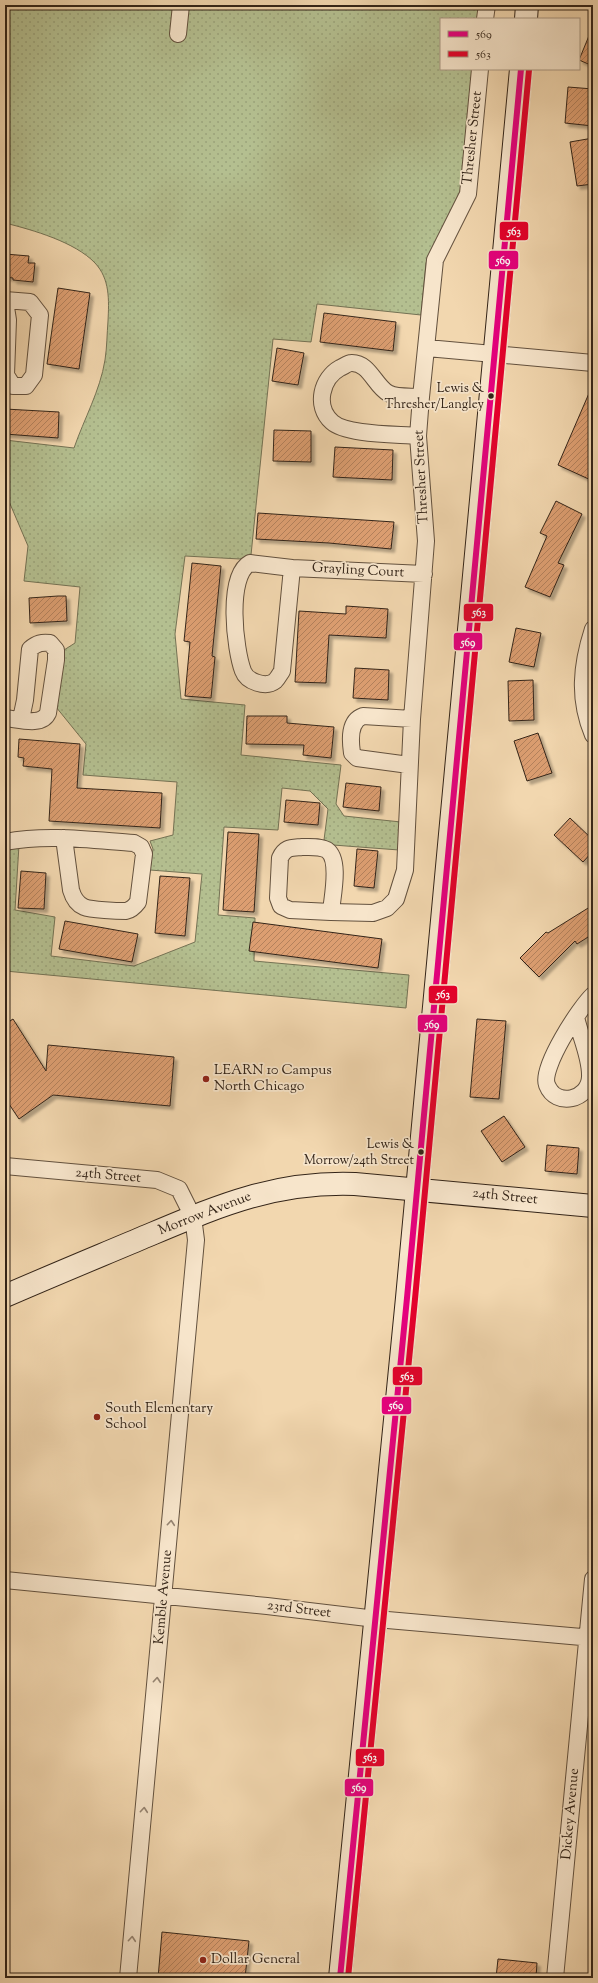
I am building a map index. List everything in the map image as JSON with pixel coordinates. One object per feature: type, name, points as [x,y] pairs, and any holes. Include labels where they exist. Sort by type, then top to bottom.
[{"type":"main road","points":[[526,18],[527,5]]},
{"type":"main road","points":[[340,1978],[376,1619],[521,70]]},
{"type":"main road","name":"Morrow Avenue","points":[[5,1296],[213,1208],[263,1192],[300,1185],[328,1183],[416,1188]]},
{"type":"main road","name":"24th Street","points":[[416,1188],[593,1206]]},
{"type":"street","points":[[178,34],[181,5]]},
{"type":"street","points":[[485,18],[487,5]]},
{"type":"street","name":"Thresher Street","points":[[331,912],[373,913],[387,908],[396,899],[402,884],[405,870],[409,765],[426,541],[418,436],[421,397],[435,260],[468,194],[480,70]]},
{"type":"street","points":[[5,301],[30,302],[40,314],[34,375],[26,386],[13,386],[6,375],[8,320],[5,301]]},
{"type":"street","points":[[427,348],[593,363]]},
{"type":"street","points":[[418,436],[353,431],[332,422],[322,408],[321,398],[322,391],[332,372],[350,363],[360,364],[387,393],[421,397]]},
{"type":"street","name":"Grayling Court","points":[[292,568],[282,671],[274,681],[266,684],[257,683],[244,673],[236,633],[234,607],[239,580],[244,566],[250,563],[292,568],[424,574]]},
{"type":"street","points":[[593,629],[586,651],[582,687],[586,719],[593,735]]},
{"type":"street","points":[[409,765],[357,758],[352,753],[351,746],[353,724],[356,718],[363,716],[412,719]]},
{"type":"street","points":[[5,842],[29,838],[64,838],[134,843],[141,847],[144,854],[138,902],[134,907],[126,910],[119,910],[85,908],[79,904],[73,897],[71,890],[64,838]]},
{"type":"street","points":[[315,847],[326,849],[332,856],[335,864],[331,912],[290,910],[281,906],[278,898],[280,858],[283,852],[289,848],[315,847]]},
{"type":"street","points":[[576,1017],[585,1002],[593,995]]},
{"type":"street","name":"24th Street","points":[[5,1166],[157,1180],[179,1189],[193,1217]]},
{"type":"street","name":"Kemble Avenue","points":[[128,1978],[165,1596],[196,1240],[193,1217]]},
{"type":"street","name":"Dickey Avenue","points":[[556,1978],[590,1638],[593,1579]]},
{"type":"street","name":"23rd Street","points":[[5,1580],[376,1619],[590,1638]]},
{"type":"green space","points":[[5,5],[479,5],[478,18],[440,18],[440,70],[473,70],[462,184],[459,195],[426,263],[421,315],[317,304],[311,342],[273,339],[251,555],[240,559],[185,556],[175,634],[181,699],[245,705],[241,755],[341,765],[336,804],[344,816],[401,822],[399,850],[333,845],[324,840],[328,809],[310,791],[282,788],[278,830],[224,827],[218,915],[255,918],[254,961],[409,975],[406,1008],[5,971],[5,848],[19,845],[15,910],[55,917],[51,956],[134,966],[195,942],[202,874],[150,870],[153,849],[150,841],[173,835],[177,782],[83,775],[86,744],[56,707],[64,650],[75,643],[80,587],[24,581],[28,546],[5,492],[5,440],[74,448],[96,394],[103,371],[107,345],[108,290],[104,276],[100,269],[87,256],[53,238],[5,223]]},
{"type":"building","points":[[593,26],[593,66],[580,60]]},
{"type":"building","points":[[568,87],[593,89],[593,126],[565,123]]},
{"type":"building","points":[[593,138],[593,184],[577,186],[570,142]]},
{"type":"building","points":[[5,254],[29,256],[28,263],[35,263],[33,282],[13,280],[13,278],[5,277]]},
{"type":"building","points":[[58,288],[90,293],[79,369],[47,364]]},
{"type":"building","points":[[324,313],[396,322],[393,351],[320,342]]},
{"type":"building","points":[[277,348],[304,353],[298,385],[272,381]]},
{"type":"building","points":[[593,384],[593,481],[558,465]]},
{"type":"building","points":[[5,409],[59,412],[58,438],[5,434]]},
{"type":"building","points":[[274,430],[311,431],[311,462],[273,461]]},
{"type":"building","points":[[335,447],[393,450],[392,480],[333,477]]},
{"type":"building","points":[[556,501],[582,514],[558,563],[564,565],[550,597],[525,587],[547,536],[540,533]]},
{"type":"building","points":[[258,513],[394,522],[391,549],[329,543],[256,539]]},
{"type":"building","points":[[192,563],[221,566],[212,656],[215,657],[211,698],[185,696],[190,642],[184,641]]},
{"type":"building","points":[[66,596],[67,621],[30,623],[29,598]]},
{"type":"building","points":[[346,606],[388,609],[386,638],[329,635],[326,683],[295,682],[299,611],[346,614]]},
{"type":"building","points":[[516,628],[541,633],[534,667],[509,662]]},
{"type":"building","points":[[355,668],[389,670],[388,700],[353,698]]},
{"type":"building","points":[[533,680],[534,720],[509,721],[508,681]]},
{"type":"building","points":[[247,716],[287,716],[287,723],[334,727],[331,758],[303,755],[304,745],[246,744]]},
{"type":"building","points":[[538,733],[552,773],[527,781],[514,741]]},
{"type":"building","points":[[19,739],[80,744],[77,788],[162,793],[160,828],[49,821],[52,769],[23,766],[24,758],[18,757]]},
{"type":"building","points":[[346,783],[381,787],[379,811],[343,807]]},
{"type":"building","points":[[286,800],[320,803],[318,825],[284,822]]},
{"type":"building","points":[[570,818],[593,840],[593,851],[583,862],[554,835]]},
{"type":"building","points":[[228,832],[259,834],[254,912],[223,910]]},
{"type":"building","points":[[357,849],[378,851],[374,888],[354,886]]},
{"type":"building","points":[[21,871],[46,873],[44,909],[18,908]]},
{"type":"building","points":[[160,876],[190,878],[185,936],[155,933]]},
{"type":"building","points":[[593,905],[593,934],[577,944],[575,941],[539,977],[520,958],[546,932],[548,933]]},
{"type":"building","points":[[65,921],[138,934],[132,962],[59,949]]},
{"type":"building","points":[[253,922],[382,939],[378,968],[249,951]]},
{"type":"building","points":[[13,1019],[46,1071],[48,1045],[174,1057],[170,1106],[53,1095],[19,1119],[5,1098],[5,1024]]},
{"type":"building","points":[[477,1019],[506,1021],[499,1099],[470,1097]]},
{"type":"building","points":[[504,1116],[525,1147],[502,1162],[481,1131]]},
{"type":"building","points":[[547,1145],[579,1148],[577,1174],[545,1171]]},
{"type":"building","name":"Dollar General","points":[[162,1932],[249,1941],[245,1978],[158,1978]]},
{"type":"building","points":[[498,1959],[537,1963],[536,1978],[496,1978]]},
{"type":"transit line","name":"569","points":[[340,1978],[407,1298],[521,70]]},
{"type":"transit line","name":"563","points":[[348,1978],[415,1299],[529,70]]},
{"type":"place","name":"Lewis & Thresher/Langley","points":[[491,396]]},
{"type":"place","name":"LEARN 10 Campus North Chicago","points":[[206,1079]]},
{"type":"place","name":"Lewis & Morrow/24th Street","points":[[421,1152]]},
{"type":"place","name":"South Elementary School","points":[[97,1417]]},
{"type":"place","name":"Dollar General","points":[[203,1960]]}]
